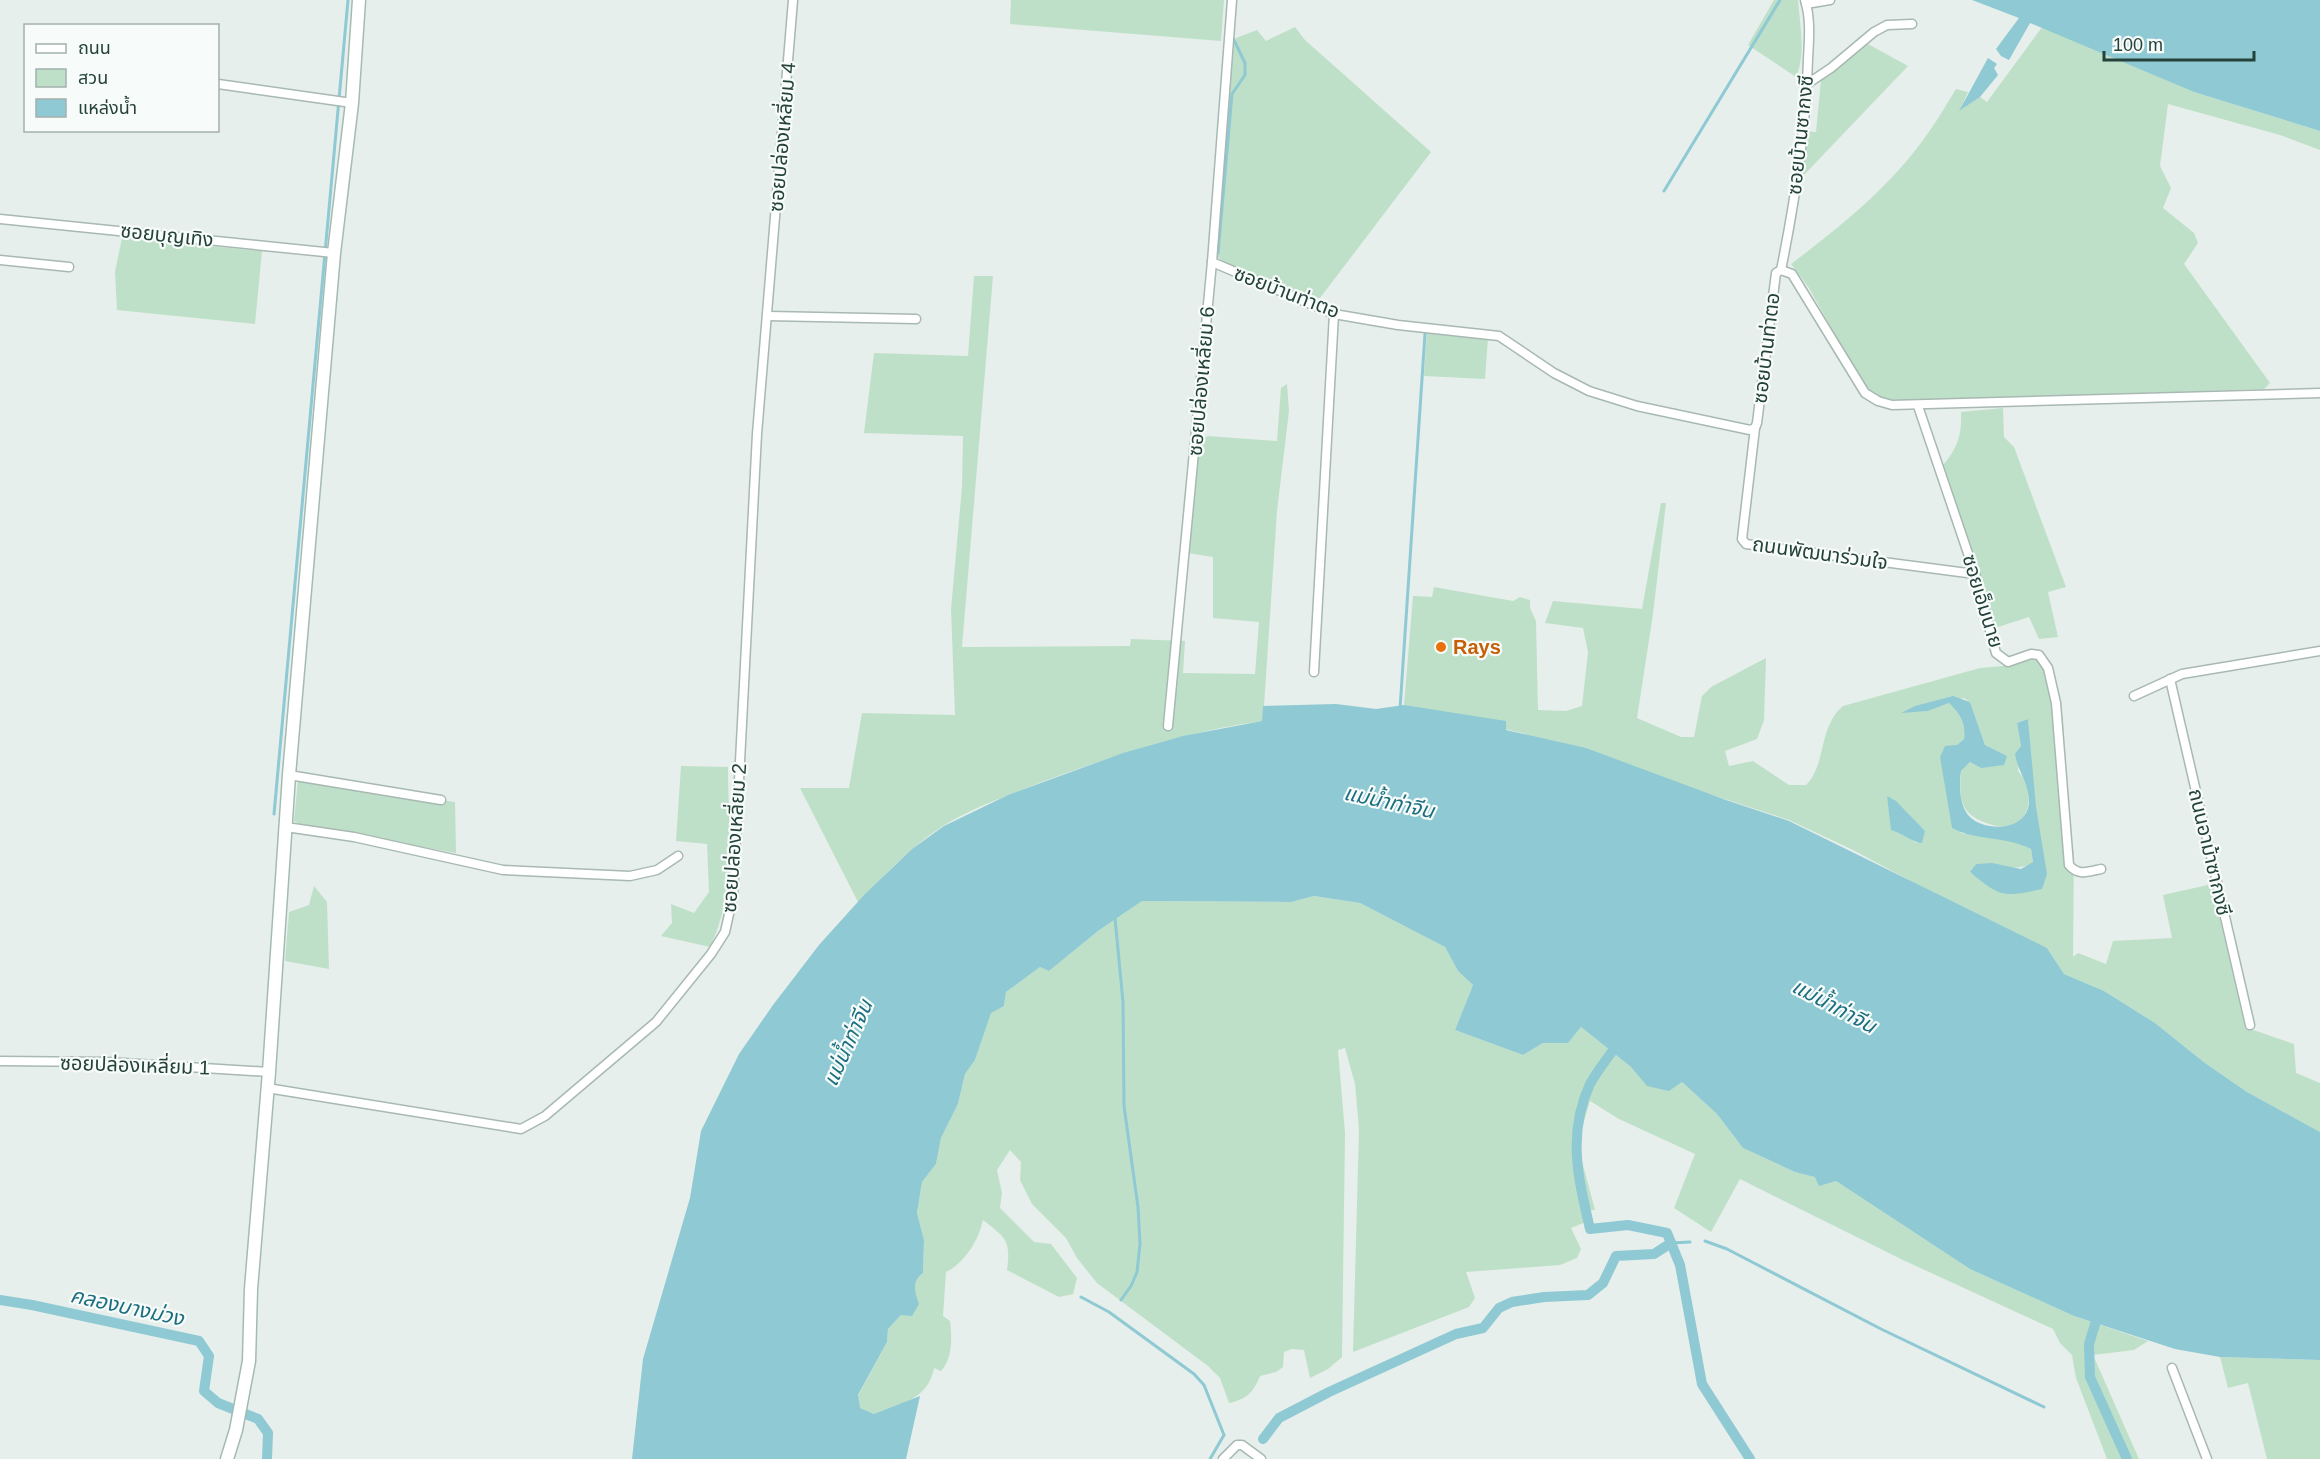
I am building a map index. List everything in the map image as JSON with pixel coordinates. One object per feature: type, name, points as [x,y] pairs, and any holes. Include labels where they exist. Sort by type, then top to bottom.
[{"type":"street","points":[[227,1459],[236,1430],[249,1361],[251,1289],[269,1072],[289,775],[334,253],[351,103],[359,0]]},
{"type":"street","name":"ซอยปล่องเหลี่ยม 4","points":[[771,273],[793,0]]},
{"type":"street","name":"ซอยปล่องเหลี่ยม 6","points":[[1168,726],[1212,262],[1232,0]]},
{"type":"street","points":[[1806,2],[1830,0]]},
{"type":"street","name":"ซอยบ้านซากงซี","points":[[1781,270],[1795,189],[1807,84],[1809,26],[1806,2]]},
{"type":"street","points":[[1807,84],[1831,68],[1874,32],[1887,25],[1912,24]]},
{"type":"street","points":[[219,84],[351,103]]},
{"type":"street","name":"ซอยบุญเทิง","points":[[0,219],[334,253]]},
{"type":"street","points":[[0,260],[69,267]]},
{"type":"street","name":"ซอยบ้านท่าตอ","points":[[1212,262],[1334,314],[1398,325],[1499,336],[1554,373],[1589,391],[1637,406],[1749,430],[1755,428],[1776,273],[1781,270],[1792,274],[1865,393],[1878,401],[1892,405],[2320,393]]},
{"type":"street","name":"ซอยปล่องเหลี่ยม 2","points":[[267,1088],[521,1129],[545,1116],[656,1022],[711,954],[725,932],[733,896],[757,434],[771,273]]},
{"type":"street","points":[[1314,672],[1334,314]]},
{"type":"street","points":[[768,316],[916,320]]},
{"type":"street","name":"ซอยเอ็มนาย","points":[[1918,406],[1975,574],[1996,653],[2008,662],[2031,654],[2039,656],[2048,668],[2056,703],[2068,865],[2081,873],[2101,869]]},
{"type":"street","name":"ถนนพัฒนาร่วมใจ","points":[[1755,428],[1743,539],[1746,544],[1975,574]]},
{"type":"street","points":[[2134,696],[2182,674],[2320,651]]},
{"type":"street","name":"ถนนอาม้าซากงซี","points":[[2170,679],[2250,1025]]},
{"type":"street","points":[[289,775],[441,800]]},
{"type":"street","points":[[286,827],[354,837],[503,870],[630,876],[657,870],[678,856]]},
{"type":"street","name":"ซอยปล่องเหลี่ยม 1","points":[[0,1061],[107,1062],[269,1072]]},
{"type":"street","points":[[2172,1368],[2207,1459]]},
{"type":"street","points":[[1223,1459],[1236,1445],[1242,1445],[1261,1459]]},
{"type":"green space","points":[[1011,0],[1224,0],[1221,41],[1010,24]]},
{"type":"green space","points":[[1774,0],[1798,0],[1802,49],[1796,77],[1748,45]]},
{"type":"green space","points":[[1295,27],[1305,40],[1431,152],[1320,298],[1287,290],[1226,263],[1217,257],[1215,248],[1230,54],[1236,38],[1257,30],[1266,41]]},
{"type":"green space","points":[[2042,27],[2194,92],[2320,131],[2320,150],[2280,135],[2168,104],[2160,166],[2171,188],[2163,208],[2194,233],[2198,243],[2184,264],[2270,383],[2264,389],[1886,402],[1871,394],[1861,381],[1809,288],[1791,264],[1846,221],[1897,172],[1926,136],[1956,89],[1968,92],[1960,110],[1980,97],[1987,102]]},
{"type":"green space","points":[[1868,44],[1908,66],[1801,178],[1806,131],[1816,132],[1821,80]]},
{"type":"green space","points":[[122,238],[262,251],[255,324],[117,310],[115,272]]},
{"type":"green space","points":[[974,276],[993,276],[962,647],[1130,646],[1131,639],[1185,641],[1183,673],[1255,674],[1259,622],[1213,618],[1213,557],[1188,553],[1199,440],[1208,436],[1277,441],[1281,388],[1287,384],[1289,411],[1277,511],[1263,721],[1206,731],[1122,754],[1039,783],[978,808],[943,826],[920,843],[858,902],[800,788],[849,788],[862,713],[955,715],[951,609],[962,487],[963,436],[864,433],[874,353],[968,356]]},
{"type":"green space","points":[[1427,330],[1488,338],[1485,379],[1424,376]]},
{"type":"green space","points":[[2003,408],[2004,437],[2014,447],[2066,587],[2048,592],[2058,637],[2039,639],[2029,617],[1995,628],[1943,465],[1958,440],[1961,412]]},
{"type":"green space","points":[[1661,503],[1666,503],[1653,614],[1637,718],[1681,737],[1694,737],[1702,696],[1711,687],[1766,658],[1764,720],[1757,739],[1725,751],[1729,766],[1753,761],[1789,785],[1806,785],[1813,776],[1830,724],[1843,706],[1980,668],[2014,665],[2041,651],[2063,718],[2066,794],[2074,856],[2073,957],[2078,953],[2106,964],[2113,941],[2172,938],[2163,895],[2212,884],[2245,1027],[2294,1044],[2296,1073],[2320,1083],[2320,1132],[2247,1092],[2205,1063],[2155,1023],[2104,991],[2064,974],[2047,948],[1789,820],[1522,733],[1404,705],[1413,596],[1432,597],[1434,587],[1513,601],[1520,597],[1530,600],[1530,608],[1536,621],[1538,710],[1566,711],[1582,706],[1588,652],[1583,628],[1545,623],[1553,601],[1642,609]],"holes":[[[1964,698],[1970,702],[1985,745],[2006,756],[1981,768],[1970,762],[1961,771],[1961,793],[1965,808],[1970,814],[1985,822],[1999,826],[2014,825],[2019,822],[2027,810],[2028,789],[2018,771],[2021,746],[2017,723],[2028,719],[2041,889],[1970,873],[1976,864],[2026,866],[2033,863],[2031,849],[2017,842],[1961,833],[1957,745],[1964,739],[1961,719],[1949,703],[1928,711],[1903,712]],[[1887,796],[1925,831],[1916,843],[1896,822]]]},
{"type":"green space","points":[[681,766],[728,767],[728,881],[719,926],[710,947],[661,936],[672,923],[671,904],[694,913],[709,892],[707,844],[676,841]]},
{"type":"green space","points":[[298,780],[455,802],[456,853],[301,825],[294,821]]},
{"type":"green space","points":[[314,886],[327,902],[329,969],[285,961],[289,912],[309,905]]},
{"type":"green space","points":[[1314,896],[1360,903],[1445,947],[1458,971],[1473,985],[1455,1030],[1523,1055],[1543,1043],[1568,1043],[1581,1027],[1631,1067],[1647,1086],[1682,1082],[1717,1114],[1743,1148],[1795,1172],[1836,1181],[1970,1269],[2074,1316],[2148,1341],[2134,1350],[2093,1355],[2139,1459],[2107,1459],[2076,1378],[2072,1355],[2060,1343],[2053,1329],[1903,1260],[1740,1179],[1711,1232],[1674,1208],[1695,1154],[1619,1119],[1590,1101],[1581,1131],[1579,1150],[1595,1210],[1591,1210],[1591,1220],[1571,1228],[1581,1249],[1577,1258],[1560,1265],[1466,1272],[1475,1298],[1469,1307],[1353,1352],[1359,1129],[1355,1084],[1345,1048],[1338,1050],[1345,1133],[1342,1357],[1328,1369],[1310,1378],[1304,1350],[1292,1349],[1284,1352],[1283,1367],[1276,1372],[1260,1376],[1249,1394],[1229,1403],[1220,1378],[1208,1366],[1097,1283],[1077,1258],[1066,1238],[1032,1204],[1020,1180],[1021,1162],[1010,1150],[997,1170],[1002,1193],[1000,1208],[1034,1242],[1051,1244],[1077,1278],[1073,1294],[1059,1297],[1007,1270],[1008,1252],[1005,1240],[983,1220],[970,1250],[959,1263],[946,1272],[943,1316],[950,1321],[951,1340],[950,1354],[945,1366],[941,1371],[934,1368],[926,1387],[912,1399],[874,1414],[859,1408],[858,1396],[887,1342],[888,1329],[902,1314],[918,1276],[923,1273],[924,1240],[917,1213],[922,1182],[936,1164],[941,1138],[958,1104],[965,1074],[975,1060],[991,1012],[1004,1006],[1006,992],[1040,967],[1049,971],[1098,931],[1142,901],[1291,902]]},
{"type":"green space","points":[[2220,1357],[2320,1360],[2320,1459],[2267,1459],[2248,1383],[2228,1388]]},
{"type":"water","points":[[1972,0],[2320,0],[2320,131],[2194,92],[2030,23],[2009,60],[2001,56],[1996,49],[2019,18]]},
{"type":"water","points":[[1988,58],[1997,64],[1994,68],[1998,75],[1980,97],[1959,111]]},
{"type":"water","points":[[1953,696],[1970,702],[1985,745],[2007,756],[2004,765],[1981,768],[1970,762],[1961,771],[1960,788],[1963,806],[1969,816],[1985,825],[1995,827],[2014,824],[2027,812],[2029,795],[2015,754],[2021,746],[2017,723],[2028,719],[2036,807],[2047,874],[2042,889],[2003,893],[1989,887],[1970,872],[1976,864],[1992,863],[2021,869],[2033,862],[2031,849],[2011,842],[1971,835],[1952,828],[1940,757],[1945,746],[1957,745],[1964,739],[1961,719],[1949,703],[1928,711],[1901,713],[1915,706]]},
{"type":"water","name":"แม่น้ำท่าจีน","points":[[1336,704],[1376,709],[1404,705],[1506,721],[1506,730],[1586,748],[1789,821],[2047,948],[2064,974],[2104,991],[2155,1023],[2205,1063],[2247,1092],[2320,1132],[2320,1360],[2220,1357],[2175,1349],[2074,1316],[1970,1269],[1836,1181],[1819,1186],[1815,1177],[1795,1172],[1743,1148],[1717,1114],[1682,1082],[1669,1091],[1647,1086],[1631,1067],[1581,1027],[1568,1043],[1543,1043],[1523,1055],[1455,1030],[1473,985],[1458,971],[1445,947],[1360,903],[1314,896],[1291,902],[1142,901],[1098,931],[1049,971],[1040,967],[1006,992],[1004,1006],[991,1013],[975,1060],[965,1074],[958,1104],[941,1138],[936,1164],[922,1182],[917,1213],[924,1240],[923,1273],[915,1283],[919,1304],[912,1316],[901,1315],[888,1329],[887,1342],[858,1395],[860,1408],[874,1414],[920,1396],[906,1459],[632,1459],[643,1359],[690,1198],[701,1131],[739,1054],[819,945],[865,894],[912,849],[944,826],[1008,795],[1123,753],[1183,736],[1262,721],[1263,706]]},
{"type":"water","points":[[1887,796],[1896,801],[1925,831],[1922,843],[1891,830]]},
{"type":"waterway","points":[[274,814],[348,0]]},
{"type":"waterway","points":[[1664,191],[1780,0]]},
{"type":"waterway","points":[[1218,253],[1232,94],[1245,75],[1245,63],[1233,38]]},
{"type":"waterway","points":[[1400,709],[1425,334]]},
{"type":"waterway","points":[[1115,918],[1123,1002],[1124,1106],[1138,1207],[1140,1244],[1137,1272],[1121,1300]]},
{"type":"waterway","points":[[1619,1041],[1590,1084],[1579,1120],[1577,1156],[1590,1229],[1628,1225],[1667,1233],[1680,1265],[1702,1384],[1750,1459]]},
{"type":"waterway","points":[[1705,1241],[1727,1249],[1881,1329],[2044,1407]]},
{"type":"waterway","points":[[1671,1243],[1690,1242]]},
{"type":"waterway","points":[[1263,1439],[1279,1418],[1329,1392],[1456,1334],[1483,1328],[1499,1308],[1512,1302],[1544,1297],[1588,1295],[1603,1283],[1616,1256],[1654,1254],[1671,1243]]},
{"type":"waterway","points":[[1081,1297],[1109,1312],[1194,1374],[1204,1385],[1224,1435],[1210,1459]]},
{"type":"waterway","name":"คลองบางม่วง","points":[[0,1300],[199,1341],[209,1356],[204,1391],[218,1403],[258,1419],[268,1433],[267,1459]]},
{"type":"waterway","points":[[2099,1311],[2089,1344],[2090,1377],[2127,1459]]},
{"type":"place","name":"Rays","points":[[1441,647]]}]
